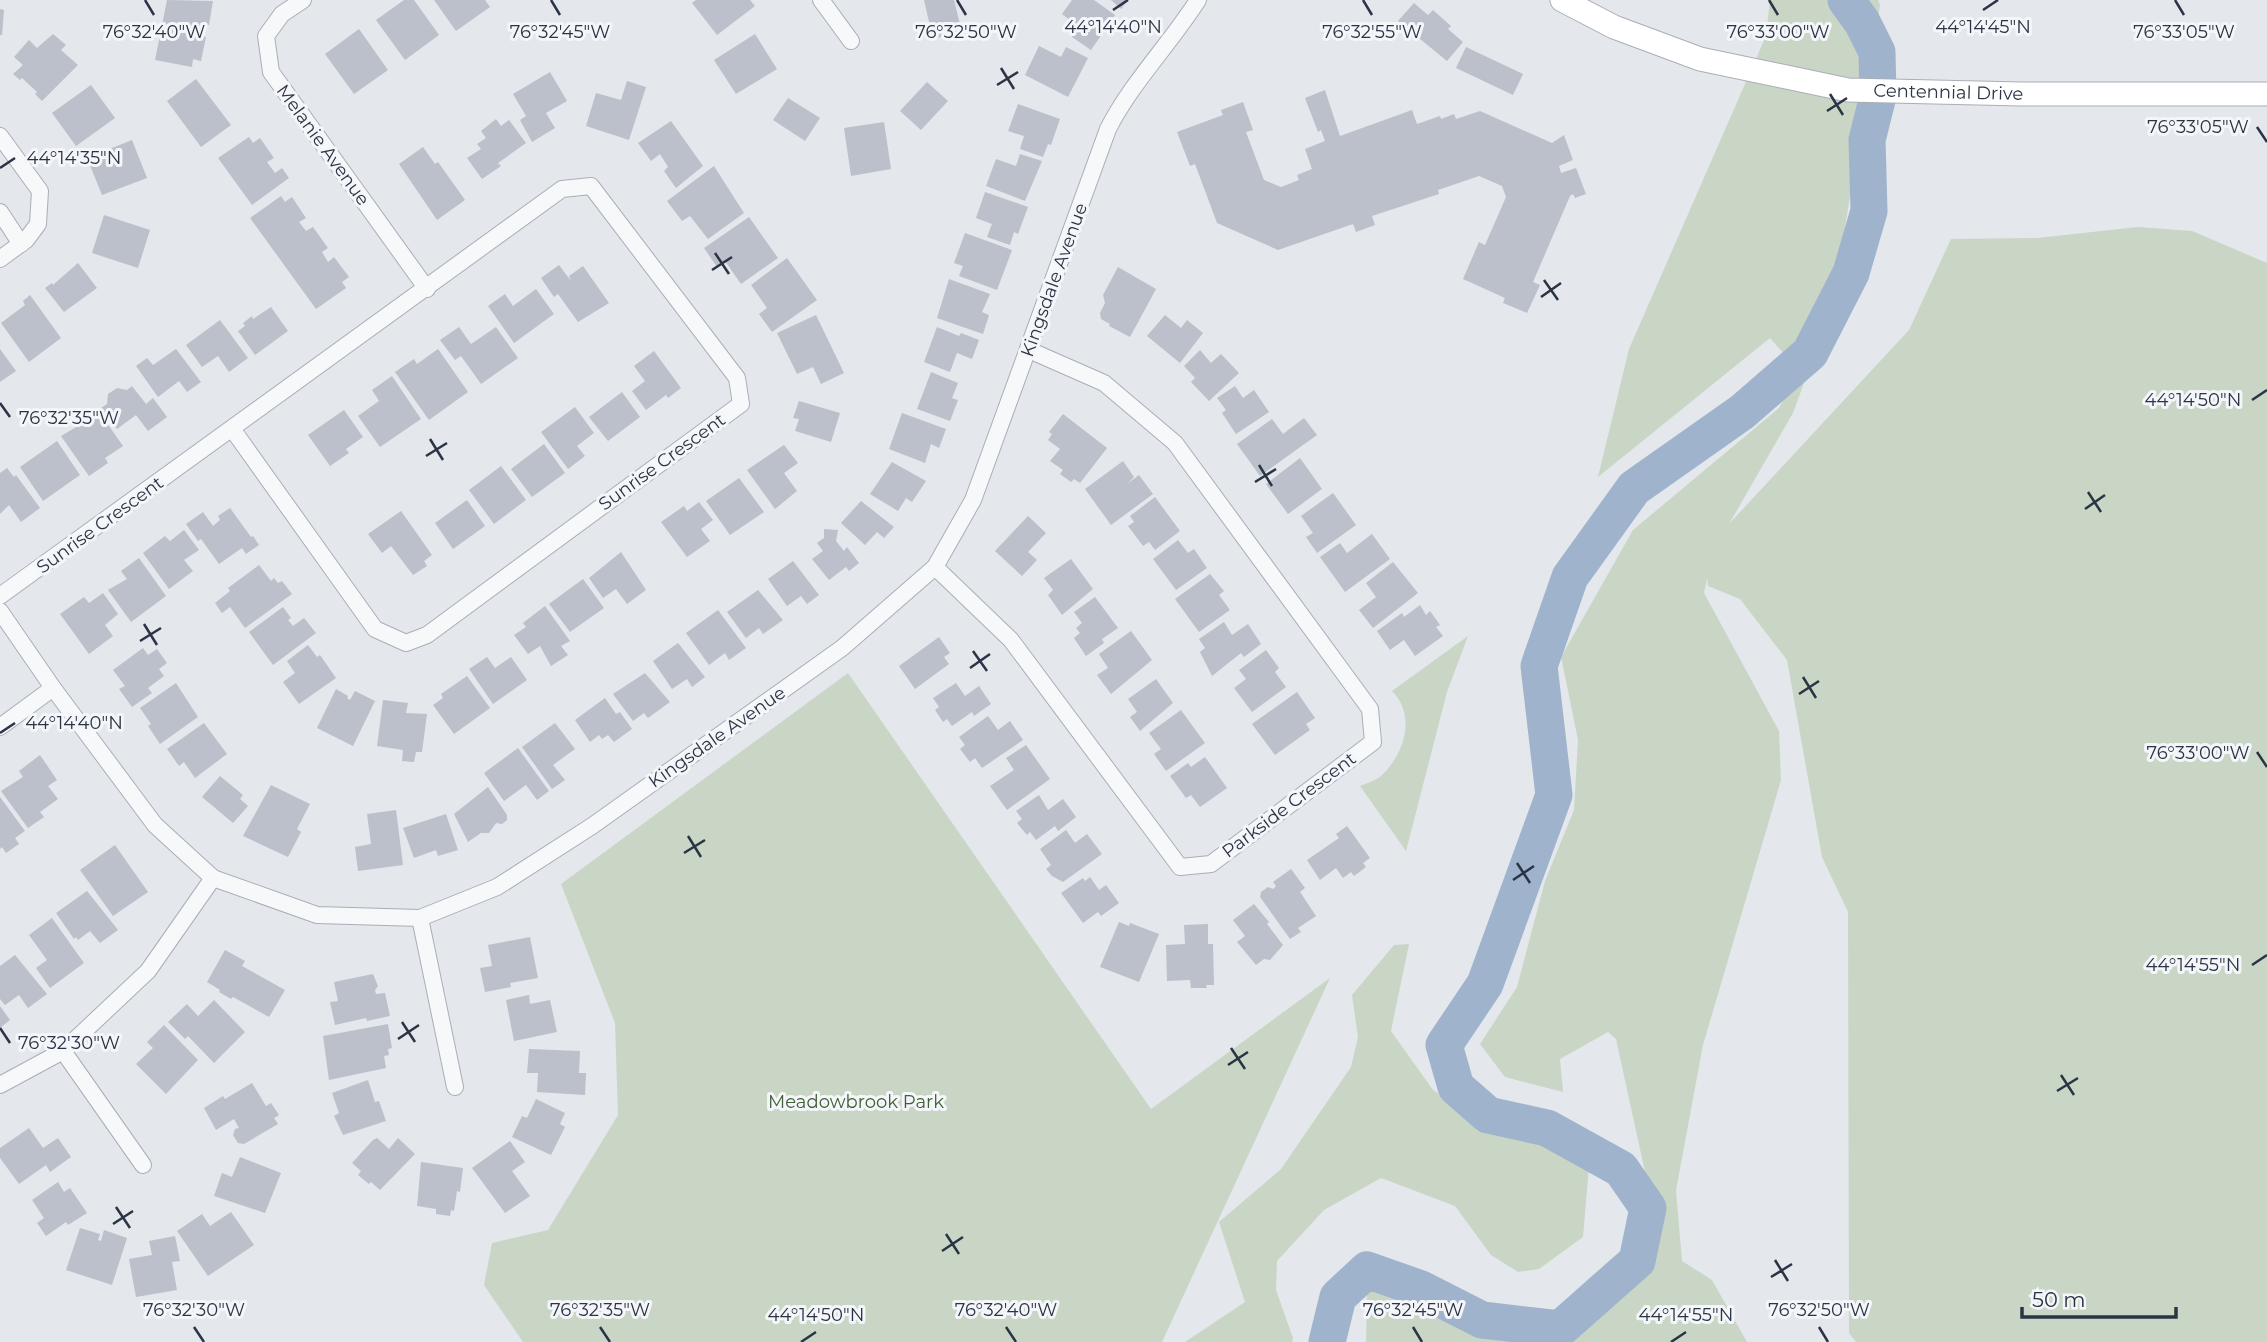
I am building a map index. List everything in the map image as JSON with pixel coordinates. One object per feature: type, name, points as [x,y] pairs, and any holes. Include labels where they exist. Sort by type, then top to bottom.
[{"type":"main road","name":"Centennial Drive","points":[[1562,0],[1614,27],[1700,59],[1848,90],[2021,94],[2267,94]]},
{"type":"street","name":"Melanie Avenue","points":[[303,0],[282,15],[266,36],[271,72],[427,289]]},
{"type":"street","points":[[821,0],[851,41]]},
{"type":"street","name":"Kingsdale Avenue","points":[[0,611],[53,688],[155,825],[213,878],[317,915],[420,918],[497,887],[592,826],[842,648],[935,567],[973,500],[1108,129],[1121,104],[1184,23],[1198,0]]},
{"type":"street","points":[[0,136],[40,191],[38,224],[21,244],[0,259]]},
{"type":"street","name":"Sunrise Crescent","points":[[0,597],[562,189],[591,186],[737,378],[741,404],[428,635],[406,643],[375,629],[233,430]]},
{"type":"street","points":[[0,212],[21,244]]},
{"type":"street","name":"Parkside Crescent","points":[[935,567],[1011,640],[1180,867],[1211,864],[1373,742],[1370,709],[1175,443],[1104,383],[1029,350]]},
{"type":"street","points":[[0,726],[53,688]]},
{"type":"street","points":[[0,1085],[63,1051],[148,971],[213,878]]},
{"type":"street","points":[[420,918],[455,1087]]},
{"type":"street","points":[[63,1051],[143,1165]]},
{"type":"green space","points":[[1770,0],[1878,0],[1880,5],[1833,304],[1793,413],[1729,524],[1909,330],[1951,239],[2037,238],[2138,227],[2192,231],[2267,263],[2267,1342],[1856,1342],[1849,1333],[1848,912],[1822,857],[1787,660],[1740,599],[1708,586],[1707,578],[1704,593],[1779,731],[1781,780],[1703,1045],[1676,1190],[1682,1261],[1712,1280],[1747,1342],[1366,1342],[1367,1290],[1380,1271],[1405,1270],[1525,1325],[1557,1329],[1608,1298],[1651,1232],[1652,1204],[1616,1039],[1608,1032],[1560,1059],[1563,1092],[1505,1077],[1480,1044],[1517,987],[1545,881],[1574,810],[1578,740],[1561,657],[1633,530],[1779,408],[1799,371],[1770,338],[1598,477],[1629,349],[1766,36]]},
{"type":"green space","points":[[1468,636],[1447,692],[1406,851],[1360,786],[1381,776],[1401,746],[1406,723],[1400,701],[1392,691]]},
{"type":"green space","name":"Meadowbrook Park","points":[[848,673],[1151,1109],[1330,978],[1162,1342],[523,1342],[484,1285],[492,1243],[548,1230],[618,1115],[615,1023],[561,884]]},
{"type":"green space","points":[[1409,944],[1391,1031],[1433,1090],[1469,1114],[1502,1111],[1557,1129],[1590,1154],[1583,1237],[1539,1269],[1518,1272],[1491,1255],[1455,1206],[1381,1178],[1324,1210],[1277,1261],[1276,1290],[1293,1338],[1292,1342],[1185,1342],[1245,1302],[1219,1222],[1281,1169],[1351,1067],[1358,1037],[1352,995],[1394,945]]},
{"type":"building","points":[[167,0],[213,1],[209,25],[200,23],[198,35],[206,37],[201,61],[193,59],[192,67],[155,60]]},
{"type":"building","points":[[404,0],[414,0],[439,35],[405,60],[376,20]]},
{"type":"building","points":[[434,0],[485,0],[490,7],[456,31]]},
{"type":"building","points":[[696,0],[750,0],[755,6],[717,35],[692,3]]},
{"type":"building","points":[[924,0],[954,0],[962,32],[933,39]]},
{"type":"building","points":[[1072,0],[1094,0],[1115,15],[1091,50],[1072,37],[1079,27],[1062,14]]},
{"type":"building","points":[[1111,0],[1128,0],[1121,9]]},
{"type":"building","points":[[1414,3],[1428,15],[1433,10],[1451,26],[1448,29],[1463,42],[1447,61],[1398,21]]},
{"type":"building","points":[[0,9],[4,10],[2,35],[0,35]]},
{"type":"building","points":[[359,29],[388,70],[354,94],[325,54]]},
{"type":"building","points":[[53,34],[66,45],[61,50],[78,65],[42,101],[35,94],[37,92],[22,78],[20,80],[13,74],[23,65],[14,57],[29,40],[37,48]]},
{"type":"building","points":[[755,34],[777,69],[736,94],[714,60]]},
{"type":"building","points":[[1039,46],[1061,57],[1066,47],[1088,58],[1068,97],[1025,75]]},
{"type":"building","points":[[1466,47],[1523,74],[1513,95],[1456,68]]},
{"type":"building","points":[[550,72],[567,101],[546,113],[555,128],[532,142],[520,120],[526,116],[513,94]]},
{"type":"building","points":[[196,79],[231,125],[201,147],[167,101]]},
{"type":"building","points":[[627,81],[646,87],[629,140],[586,126],[596,93],[621,100]]},
{"type":"building","points":[[927,82],[948,101],[921,130],[900,111]]},
{"type":"building","points":[[91,85],[115,118],[76,146],[52,113]]},
{"type":"building","points":[[1325,90],[1340,136],[1412,110],[1417,124],[1440,116],[1441,119],[1454,114],[1456,119],[1480,111],[1552,143],[1564,135],[1573,160],[1559,166],[1561,173],[1576,168],[1586,194],[1575,198],[1573,194],[1570,196],[1533,282],[1540,285],[1527,313],[1503,303],[1505,298],[1463,279],[1479,242],[1485,245],[1506,197],[1502,186],[1479,176],[1438,190],[1439,194],[1372,216],[1375,225],[1356,232],[1353,224],[1278,250],[1217,223],[1195,164],[1190,166],[1177,132],[1223,115],[1221,110],[1243,102],[1253,130],[1246,132],[1264,180],[1281,187],[1299,180],[1297,175],[1312,169],[1305,149],[1325,141],[1321,130],[1318,132],[1305,98]]},
{"type":"building","points":[[788,98],[820,118],[805,141],[773,120]]},
{"type":"building","points":[[1018,104],[1060,119],[1051,145],[1048,144],[1043,157],[1020,149],[1024,136],[1008,131]]},
{"type":"building","points":[[496,119],[501,126],[509,120],[526,143],[498,163],[501,166],[482,179],[467,158],[481,149],[477,144],[486,138],[481,131]]},
{"type":"building","points":[[671,121],[703,166],[676,188],[664,171],[668,167],[660,154],[651,161],[638,143]]},
{"type":"building","points":[[884,122],[891,169],[851,176],[844,128]]},
{"type":"building","points":[[249,137],[253,143],[260,138],[274,158],[267,162],[275,173],[282,168],[289,178],[252,205],[218,158]]},
{"type":"building","points":[[132,140],[147,178],[102,195],[87,158]]},
{"type":"building","points":[[423,147],[435,164],[438,162],[465,200],[437,220],[399,164]]},
{"type":"building","points":[[1020,154],[1042,161],[1025,201],[986,186],[996,159],[1016,166]]},
{"type":"building","points":[[714,166],[744,213],[708,239],[690,216],[682,221],[667,201]]},
{"type":"building","points":[[985,192],[1028,207],[1018,234],[1014,232],[1010,245],[987,237],[992,224],[976,218]]},
{"type":"building","points":[[281,196],[285,202],[292,197],[306,218],[299,222],[306,231],[313,227],[328,248],[322,252],[328,262],[334,257],[349,277],[342,282],[346,288],[316,309],[250,218]]},
{"type":"building","points":[[104,215],[150,230],[138,268],[92,253]]},
{"type":"building","points":[[749,217],[778,258],[741,284],[725,261],[717,267],[704,248]]},
{"type":"building","points":[[965,233],[1012,250],[997,290],[959,276],[963,266],[954,263]]},
{"type":"building","points":[[787,258],[817,300],[772,332],[759,314],[767,308],[751,285]]},
{"type":"building","points":[[78,263],[97,288],[64,312],[45,288],[52,283],[53,285]]},
{"type":"building","points":[[559,265],[571,281],[569,276],[583,266],[609,303],[578,322],[558,294],[554,297],[541,278]]},
{"type":"building","points":[[1118,267],[1156,289],[1130,337],[1101,319],[1100,313],[1105,303],[1103,295]]},
{"type":"building","points":[[949,279],[990,294],[982,312],[989,315],[983,334],[937,318]]},
{"type":"building","points":[[536,289],[554,314],[514,343],[488,306],[505,294],[513,306]]},
{"type":"building","points":[[30,295],[61,338],[29,362],[1,323],[25,305],[23,301]]},
{"type":"building","points":[[271,307],[288,331],[255,355],[238,331],[252,316],[253,319]]},
{"type":"building","points":[[816,315],[844,373],[821,384],[813,367],[797,374],[777,333]]},
{"type":"building","points":[[1165,315],[1181,328],[1187,320],[1203,333],[1180,363],[1147,336]]},
{"type":"building","points":[[220,320],[248,358],[229,372],[218,356],[202,367],[186,345]]},
{"type":"building","points":[[459,327],[471,344],[496,327],[518,358],[481,384],[461,356],[455,360],[440,340]]},
{"type":"building","points":[[937,327],[979,340],[972,359],[957,353],[950,372],[924,362]]},
{"type":"building","points":[[0,349],[16,371],[0,382]]},
{"type":"building","points":[[176,349],[201,382],[187,392],[179,381],[158,397],[136,366],[147,358],[153,365]]},
{"type":"building","points":[[438,349],[468,392],[429,420],[395,372],[414,359],[417,364]]},
{"type":"building","points":[[1200,350],[1211,363],[1221,354],[1239,373],[1209,401],[1191,382],[1195,378],[1184,366]]},
{"type":"building","points":[[654,351],[681,388],[646,410],[632,391],[645,381],[634,366]]},
{"type":"building","points":[[931,372],[958,383],[952,398],[958,400],[950,421],[917,409]]},
{"type":"building","points":[[392,376],[421,419],[380,447],[358,416],[379,401],[372,390]]},
{"type":"building","points":[[132,386],[146,404],[153,398],[167,417],[148,431],[136,415],[117,429],[101,408],[107,404],[108,394],[117,388],[127,390]]},
{"type":"building","points":[[1235,386],[1243,398],[1254,390],[1269,412],[1236,434],[1222,413],[1226,410],[1217,398]]},
{"type":"building","points":[[622,392],[640,417],[608,441],[589,417]]},
{"type":"building","points":[[799,401],[840,413],[831,442],[795,431],[799,419],[793,418]]},
{"type":"building","points":[[575,407],[594,433],[577,446],[585,456],[568,469],[541,432]]},
{"type":"building","points":[[344,410],[363,437],[346,449],[349,453],[330,466],[308,435]]},
{"type":"building","points":[[100,413],[123,446],[105,458],[108,463],[89,476],[61,436]]},
{"type":"building","points":[[902,413],[946,429],[939,448],[931,444],[925,463],[889,449]]},
{"type":"building","points":[[1063,414],[1107,448],[1080,483],[1074,479],[1071,482],[1060,474],[1063,470],[1050,461],[1060,449],[1048,440],[1052,434],[1049,432]]},
{"type":"building","points":[[1304,418],[1317,435],[1260,476],[1237,444],[1272,419],[1283,434]]},
{"type":"building","points":[[57,441],[80,475],[43,501],[20,467]]},
{"type":"building","points":[[544,444],[565,473],[532,497],[511,469]]},
{"type":"building","points":[[784,445],[798,463],[784,473],[797,491],[775,509],[747,470]]},
{"type":"building","points":[[1300,458],[1322,489],[1288,514],[1266,484]]},
{"type":"building","points":[[1123,461],[1134,477],[1127,484],[1139,475],[1153,494],[1111,525],[1085,489]]},
{"type":"building","points":[[892,462],[926,481],[912,502],[906,498],[898,511],[870,494]]},
{"type":"building","points":[[501,466],[526,500],[494,524],[469,490]]},
{"type":"building","points":[[7,468],[14,477],[16,475],[40,508],[21,522],[9,505],[0,514],[0,473]]},
{"type":"building","points":[[739,478],[764,512],[730,535],[706,501]]},
{"type":"building","points":[[1333,493],[1356,525],[1317,553],[1306,537],[1313,533],[1301,516]]},
{"type":"building","points":[[1155,497],[1180,531],[1155,550],[1149,542],[1143,546],[1128,526],[1134,522],[1130,516]]},
{"type":"building","points":[[467,500],[485,526],[453,549],[435,523]]},
{"type":"building","points":[[861,501],[894,527],[884,538],[877,532],[865,545],[841,523]]},
{"type":"building","points":[[699,502],[713,520],[701,529],[710,541],[687,557],[661,522],[684,506],[687,511]]},
{"type":"building","points":[[230,508],[259,545],[246,554],[242,548],[219,564],[186,524],[203,512],[213,526],[220,520],[218,516]]},
{"type":"building","points":[[401,511],[432,555],[424,561],[427,566],[413,575],[391,546],[382,553],[368,534]]},
{"type":"building","points":[[1028,516],[1046,533],[1028,552],[1037,560],[1022,576],[995,551]]},
{"type":"building","points":[[824,529],[838,530],[836,541],[844,551],[847,547],[859,563],[849,571],[846,567],[829,580],[812,559],[823,551],[817,543],[824,538]]},
{"type":"building","points":[[184,530],[199,550],[184,560],[193,571],[169,589],[143,553],[165,536],[170,541]]},
{"type":"building","points":[[1372,534],[1390,559],[1345,592],[1320,557],[1340,543],[1347,553]]},
{"type":"building","points":[[1178,540],[1188,553],[1194,549],[1207,568],[1176,590],[1153,559]]},
{"type":"building","points":[[621,552],[646,590],[627,604],[616,589],[603,598],[589,578]]},
{"type":"building","points":[[139,558],[166,596],[131,622],[108,590],[127,579],[121,571]]},
{"type":"building","points":[[1071,559],[1093,589],[1062,615],[1048,595],[1053,590],[1044,578]]},
{"type":"building","points":[[793,561],[819,595],[807,604],[801,596],[787,606],[768,579]]},
{"type":"building","points":[[1393,562],[1418,593],[1373,628],[1359,610],[1376,597],[1366,583]]},
{"type":"building","points":[[259,565],[271,581],[274,578],[278,583],[282,581],[292,594],[245,628],[230,607],[222,613],[215,603],[230,591],[228,588]]},
{"type":"building","points":[[1210,574],[1224,591],[1219,595],[1230,610],[1199,632],[1175,599]]},
{"type":"building","points":[[583,579],[604,608],[570,632],[549,604]]},
{"type":"building","points":[[758,590],[783,620],[763,634],[759,628],[746,638],[727,612]]},
{"type":"building","points":[[103,593],[118,614],[105,625],[113,636],[89,654],[60,614],[84,597],[89,603]]},
{"type":"building","points":[[1095,597],[1118,628],[1102,639],[1104,643],[1086,656],[1074,638],[1080,633],[1076,628],[1082,623],[1074,612]]},
{"type":"building","points":[[1420,605],[1426,615],[1430,611],[1440,625],[1436,627],[1443,636],[1415,656],[1404,640],[1390,650],[1377,631],[1402,613],[1404,617]]},
{"type":"building","points":[[545,606],[570,641],[561,646],[568,655],[551,666],[540,646],[528,654],[514,635],[526,627],[523,623]]},
{"type":"building","points":[[283,607],[293,626],[304,618],[316,633],[273,665],[249,632]]},
{"type":"building","points":[[718,610],[746,648],[729,660],[725,653],[709,665],[686,633]]},
{"type":"building","points":[[1224,622],[1232,635],[1248,624],[1261,644],[1244,657],[1241,653],[1212,676],[1200,652],[1205,648],[1199,639]]},
{"type":"building","points":[[1131,631],[1152,660],[1111,694],[1097,675],[1108,668],[1099,654]]},
{"type":"building","points":[[939,637],[950,653],[944,657],[949,664],[915,689],[899,666]]},
{"type":"building","points":[[678,643],[705,677],[692,687],[687,679],[672,689],[653,661]]},
{"type":"building","points":[[308,645],[317,657],[320,655],[336,678],[299,704],[283,682],[295,673],[287,661]]},
{"type":"building","points":[[143,648],[148,655],[157,649],[167,663],[159,669],[164,676],[148,688],[152,693],[132,707],[119,689],[125,686],[113,670]]},
{"type":"building","points":[[1266,650],[1279,668],[1275,672],[1286,687],[1252,712],[1234,688],[1246,679],[1239,670]]},
{"type":"building","points":[[487,657],[495,668],[511,657],[527,680],[493,704],[469,669]]},
{"type":"building","points":[[645,673],[670,702],[648,718],[644,713],[633,721],[613,694]]},
{"type":"building","points":[[467,676],[490,708],[454,734],[433,705],[443,698],[441,694]]},
{"type":"building","points":[[1156,679],[1173,703],[1140,731],[1130,717],[1137,712],[1128,699]]},
{"type":"building","points":[[176,683],[198,717],[160,744],[140,708]]},
{"type":"building","points":[[956,683],[965,696],[979,686],[991,704],[974,716],[972,712],[952,726],[947,719],[943,722],[935,710],[939,707],[933,698]]},
{"type":"building","points":[[336,689],[350,700],[355,691],[375,701],[353,746],[317,728]]},
{"type":"building","points":[[1297,692],[1315,718],[1306,724],[1310,730],[1275,755],[1252,724]]},
{"type":"building","points":[[605,698],[616,714],[620,712],[632,729],[614,742],[608,735],[602,739],[599,735],[590,742],[575,720]]},
{"type":"building","points":[[383,700],[408,703],[406,713],[427,714],[422,752],[416,752],[414,762],[402,761],[403,750],[377,746]]},
{"type":"building","points":[[1181,710],[1205,743],[1166,771],[1154,754],[1161,749],[1149,733]]},
{"type":"building","points":[[988,716],[998,730],[1010,721],[1023,740],[982,768],[975,758],[970,762],[960,749],[965,745],[959,737]]},
{"type":"building","points":[[204,723],[227,754],[195,778],[184,762],[179,766],[167,749]]},
{"type":"building","points":[[555,723],[575,749],[553,765],[565,780],[552,789],[522,747]]},
{"type":"building","points":[[1026,745],[1050,779],[1007,810],[990,786],[1014,770],[1006,758]]},
{"type":"building","points":[[518,748],[549,791],[537,800],[526,785],[504,801],[484,773]]},
{"type":"building","points":[[40,755],[57,780],[48,786],[58,799],[40,812],[44,817],[28,828],[1,791],[23,777],[19,771]]},
{"type":"building","points":[[1205,757],[1227,788],[1200,807],[1191,795],[1186,798],[1170,776],[1188,763],[1191,767]]},
{"type":"building","points":[[220,776],[243,795],[240,799],[248,806],[233,823],[202,797]]},
{"type":"building","points":[[271,785],[310,804],[297,829],[301,832],[288,857],[243,836]]},
{"type":"building","points":[[488,787],[507,815],[507,820],[502,824],[496,823],[489,833],[481,833],[468,842],[454,814]]},
{"type":"building","points":[[1039,795],[1048,810],[1063,799],[1076,817],[1058,831],[1055,826],[1036,840],[1030,832],[1027,835],[1017,823],[1022,819],[1016,811]]},
{"type":"building","points":[[0,797],[25,831],[15,838],[19,844],[6,853],[2,847],[0,849]]},
{"type":"building","points":[[396,810],[403,865],[358,871],[355,847],[371,844],[367,814]]},
{"type":"building","points":[[446,814],[458,850],[438,856],[436,850],[414,858],[403,828]]},
{"type":"building","points":[[1347,826],[1370,858],[1363,863],[1366,867],[1354,876],[1351,872],[1343,878],[1336,868],[1320,880],[1307,860],[1339,838],[1336,834]]},
{"type":"building","points":[[1066,830],[1075,843],[1087,834],[1102,854],[1063,882],[1046,869],[1051,865],[1040,849]]},
{"type":"building","points":[[115,845],[148,892],[113,916],[80,870]]},
{"type":"building","points":[[1291,869],[1305,888],[1300,892],[1316,916],[1298,928],[1301,932],[1290,939],[1260,897],[1261,892],[1268,887],[1273,889],[1276,886],[1273,882]]},
{"type":"building","points":[[1090,877],[1099,890],[1106,885],[1119,903],[1101,916],[1098,912],[1083,923],[1061,893],[1083,878],[1085,881]]},
{"type":"building","points":[[87,891],[118,930],[100,943],[90,931],[78,940],[76,937],[74,939],[56,913]]},
{"type":"building","points":[[1254,904],[1283,945],[1270,960],[1264,959],[1256,965],[1237,942],[1245,936],[1233,920]]},
{"type":"building","points":[[52,918],[84,963],[50,988],[36,968],[47,960],[29,935]]},
{"type":"building","points":[[1119,922],[1129,926],[1130,923],[1159,934],[1139,982],[1100,967]]},
{"type":"building","points":[[1208,924],[1208,944],[1213,944],[1214,985],[1191,988],[1190,980],[1167,981],[1166,945],[1185,944],[1184,925]]},
{"type":"building","points":[[530,937],[538,978],[510,983],[511,987],[485,992],[480,968],[492,966],[488,945]]},
{"type":"building","points":[[225,950],[245,961],[242,966],[285,990],[269,1017],[233,997],[231,999],[207,982]]},
{"type":"building","points":[[15,955],[47,994],[28,1008],[19,995],[5,1005],[0,999],[0,966]]},
{"type":"building","points":[[373,974],[378,986],[376,994],[385,993],[390,1016],[335,1025],[330,1002],[338,1001],[334,982]]},
{"type":"building","points":[[529,995],[530,1004],[550,1000],[557,1032],[514,1041],[506,1000]]},
{"type":"building","points":[[214,1000],[245,1032],[214,1063],[188,1036],[185,1039],[168,1022],[187,1004],[198,1016]]},
{"type":"building","points":[[0,1006],[10,1020],[0,1028]]},
{"type":"building","points":[[388,1024],[392,1048],[388,1049],[389,1055],[384,1056],[386,1068],[329,1080],[323,1036]]},
{"type":"building","points":[[164,1025],[198,1060],[166,1094],[136,1064],[153,1048],[147,1042]]},
{"type":"building","points":[[529,1049],[580,1051],[579,1073],[586,1073],[585,1095],[537,1092],[538,1073],[527,1073]]},
{"type":"building","points":[[368,1080],[375,1102],[379,1101],[386,1121],[343,1135],[334,1116],[339,1113],[332,1093]]},
{"type":"building","points":[[252,1083],[266,1106],[271,1103],[279,1115],[274,1118],[278,1124],[244,1144],[238,1143],[233,1135],[235,1129],[239,1128],[234,1119],[216,1130],[204,1108]]},
{"type":"building","points":[[536,1099],[565,1113],[560,1124],[565,1127],[551,1155],[512,1137],[522,1116],[527,1118]]},
{"type":"building","points":[[29,1128],[43,1148],[58,1138],[71,1157],[50,1172],[46,1165],[19,1184],[0,1158],[0,1148]]},
{"type":"building","points":[[377,1138],[389,1149],[398,1138],[415,1154],[380,1190],[358,1175],[361,1171],[352,1163]]},
{"type":"building","points":[[510,1141],[525,1162],[512,1171],[530,1196],[505,1213],[472,1168]]},
{"type":"building","points":[[240,1157],[281,1173],[265,1213],[214,1196],[222,1173],[232,1177]]},
{"type":"building","points":[[421,1162],[463,1168],[460,1192],[457,1191],[454,1211],[451,1210],[450,1216],[436,1214],[436,1209],[417,1206]]},
{"type":"building","points":[[58,1182],[64,1192],[70,1188],[87,1213],[68,1225],[66,1222],[46,1236],[37,1223],[44,1218],[32,1200]]},
{"type":"building","points":[[231,1212],[254,1245],[208,1276],[177,1231],[202,1214],[210,1226]]},
{"type":"building","points":[[80,1228],[100,1234],[98,1240],[101,1241],[104,1230],[127,1238],[112,1285],[66,1270]]},
{"type":"building","points":[[175,1236],[180,1261],[172,1262],[177,1290],[136,1297],[129,1259],[152,1255],[149,1241]]},
{"type":"waterway","points":[[1327,1342],[1338,1297],[1367,1270],[1421,1289],[1482,1320],[1560,1329],[1637,1261],[1648,1208],[1621,1169],[1547,1128],[1488,1115],[1456,1087],[1444,1045],[1485,984],[1554,795],[1539,666],[1570,577],[1634,488],[1742,412],[1810,353],[1851,273],[1869,211],[1867,140],[1878,96],[1877,52],[1862,22],[1846,0]]}]
